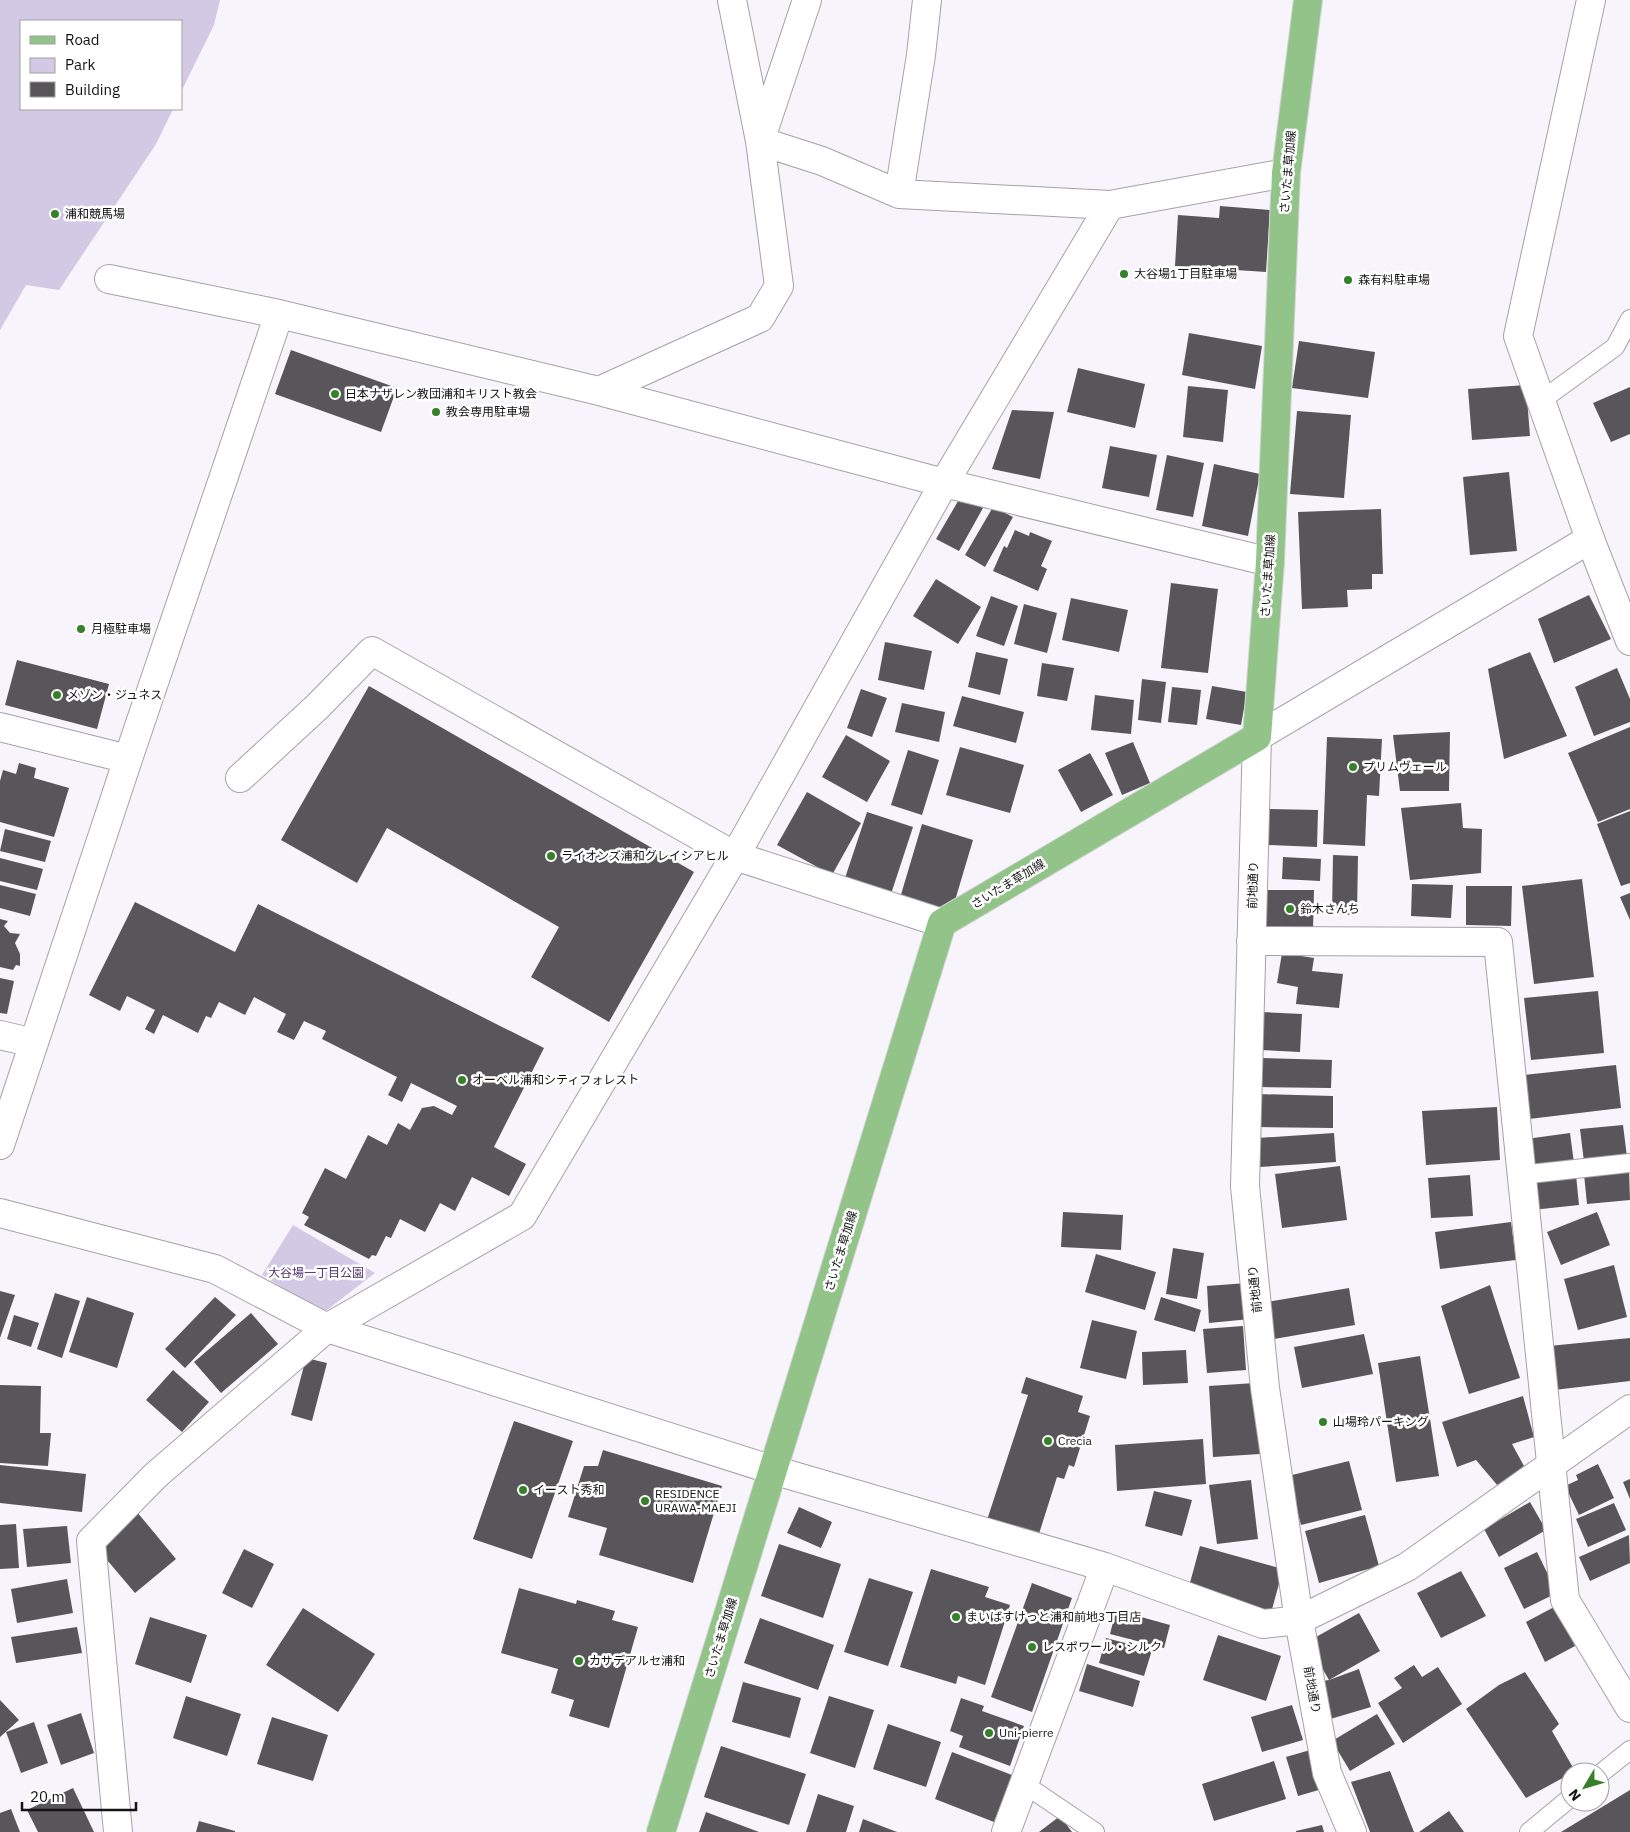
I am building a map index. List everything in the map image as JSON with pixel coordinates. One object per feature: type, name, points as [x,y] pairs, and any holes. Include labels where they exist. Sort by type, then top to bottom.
[{"type":"main road","name":"さいたま草加線","points":[[661,1832],[942,923],[1256,737],[1270,562],[1286,173],[1308,0]]},
{"type":"street","points":[[599,391],[760,318],[779,286],[760,141],[732,0]]},
{"type":"street","points":[[760,141],[807,0]]},
{"type":"street","points":[[899,194],[921,55],[927,0]]},
{"type":"street","points":[[1591,0],[1518,336],[1590,539],[1630,641]]},
{"type":"street","points":[[760,141],[822,161],[899,194],[1110,204],[1286,173]]},
{"type":"street","points":[[118,1832],[91,1542],[156,1474],[327,1328],[522,1216],[735,856],[944,483],[1110,204]]},
{"type":"street","points":[[109,279],[280,314],[599,391],[944,483],[1270,562]]},
{"type":"street","points":[[0,1145],[128,759],[280,314]]},
{"type":"street","points":[[1256,737],[1590,539]]},
{"type":"street","points":[[240,778],[317,707],[372,651],[735,856],[942,923]]},
{"type":"street","points":[[0,728],[128,759]]},
{"type":"street","name":"前地通り","points":[[1256,737],[1245,1186],[1265,1388],[1299,1620],[1327,1773],[1352,1832]]},
{"type":"street","points":[[1251,941],[1498,942],[1565,1600],[1630,1708]]},
{"type":"street","points":[[0,1034],[34,1043]]},
{"type":"street","points":[[0,1213],[214,1269],[327,1328],[773,1470],[1105,1567],[1263,1624],[1299,1620],[1407,1567],[1630,1409]]},
{"type":"street","points":[[1006,1832],[1105,1567]]},
{"type":"lane","points":[[1542,400],[1615,347],[1630,319]]},
{"type":"lane","points":[[1521,1175],[1630,1163]]},
{"type":"lane","points":[[1610,1766],[1630,1750]]},
{"type":"lane","points":[[1024,1784],[1095,1832]]},
{"type":"lane","points":[[1529,1832],[1560,1806]]},
{"type":"green space","name":"浦和競馬場","points":[[0,0],[220,0],[214,25],[182,90],[182,20],[20,20],[20,110],[173,110],[156,144],[59,290],[26,285],[0,330]]},
{"type":"green space","name":"大谷場一丁目公園","points":[[293,1225],[375,1273],[323,1313],[262,1275]]},
{"type":"building","points":[[1220,206],[1270,210],[1266,272],[1175,266],[1178,215],[1219,218]]},
{"type":"building","points":[[1189,333],[1262,346],[1255,389],[1182,375]]},
{"type":"building","points":[[1299,341],[1375,352],[1368,398],[1292,388]]},
{"type":"building","points":[[291,350],[397,388],[381,432],[275,394]]},
{"type":"building","points":[[1078,368],[1145,384],[1135,428],[1067,412]]},
{"type":"building","points":[[1526,385],[1530,436],[1472,440],[1468,389]]},
{"type":"building","points":[[1188,386],[1228,390],[1223,442],[1183,437]]},
{"type":"building","points":[[1630,387],[1630,434],[1611,442],[1593,403]]},
{"type":"building","points":[[1012,410],[1054,412],[1040,479],[992,469]]},
{"type":"building","points":[[1297,411],[1351,415],[1344,498],[1290,494]]},
{"type":"building","points":[[1110,446],[1157,455],[1149,497],[1102,488]]},
{"type":"building","points":[[1167,455],[1204,463],[1193,517],[1156,510]]},
{"type":"building","points":[[1214,464],[1260,474],[1248,536],[1202,526]]},
{"type":"building","points":[[1509,472],[1517,551],[1470,555],[1463,477]]},
{"type":"building","points":[[961,496],[983,508],[959,551],[936,539]]},
{"type":"building","points":[[993,507],[1013,517],[985,567],[965,555]]},
{"type":"building","points":[[1381,509],[1383,574],[1372,574],[1372,589],[1347,590],[1348,607],[1302,609],[1298,512]]},
{"type":"building","points":[[1015,530],[1029,536],[1030,532],[1052,541],[1041,566],[1047,569],[1038,591],[993,571],[1004,546],[1007,548]]},
{"type":"building","points":[[936,579],[981,607],[958,644],[913,616]]},
{"type":"building","points":[[1171,583],[1218,589],[1208,673],[1161,668]]},
{"type":"building","points":[[1589,595],[1611,639],[1554,663],[1538,619]]},
{"type":"building","points":[[991,596],[1018,606],[1004,646],[976,636]]},
{"type":"building","points":[[1071,598],[1128,610],[1119,652],[1062,640]]},
{"type":"building","points":[[1024,604],[1057,613],[1047,653],[1014,644]]},
{"type":"building","points":[[885,642],[932,651],[924,690],[878,680]]},
{"type":"building","points":[[976,652],[1008,659],[1000,695],[968,687]]},
{"type":"building","points":[[1530,652],[1567,736],[1504,759],[1488,669]]},
{"type":"building","name":"メゾン・ジュネス","points":[[17,660],[109,684],[97,729],[5,705]]},
{"type":"building","points":[[1042,663],[1074,668],[1067,701],[1037,696]]},
{"type":"building","points":[[1617,668],[1630,699],[1630,722],[1594,736],[1575,687]]},
{"type":"building","points":[[1142,679],[1166,682],[1161,723],[1138,720]]},
{"type":"building","name":"ライオンズ浦和グレイシアヒル","points":[[369,686],[694,872],[609,1022],[531,977],[559,927],[387,828],[357,883],[281,840]]},
{"type":"building","points":[[1212,686],[1247,692],[1241,725],[1206,719]]},
{"type":"building","points":[[1172,687],[1201,690],[1197,725],[1168,722]]},
{"type":"building","points":[[861,689],[887,698],[872,737],[847,728]]},
{"type":"building","points":[[1095,695],[1134,700],[1131,734],[1091,730]]},
{"type":"building","points":[[962,696],[1024,712],[1016,743],[953,726]]},
{"type":"building","points":[[902,703],[945,712],[939,742],[895,732]]},
{"type":"building","points":[[1630,727],[1630,809],[1598,822],[1568,753]]},
{"type":"building","points":[[1450,732],[1449,791],[1400,791],[1393,735]]},
{"type":"building","points":[[846,735],[890,761],[867,802],[822,777]]},
{"type":"building","name":"プリムヴェール","points":[[1327,737],[1382,739],[1379,796],[1367,795],[1365,846],[1323,844]]},
{"type":"building","points":[[1133,742],[1150,783],[1122,795],[1105,753]]},
{"type":"building","points":[[960,747],[1024,765],[1010,813],[946,795]]},
{"type":"building","points":[[908,750],[939,760],[922,815],[891,805]]},
{"type":"building","points":[[1090,753],[1113,795],[1081,812],[1058,770]]},
{"type":"building","points":[[19,763],[36,768],[34,778],[69,788],[54,837],[0,822],[0,781],[3,770],[16,774]]},
{"type":"building","points":[[807,792],[861,823],[832,875],[777,845]]},
{"type":"building","points":[[1461,803],[1463,828],[1482,829],[1481,873],[1410,880],[1401,808]]},
{"type":"building","points":[[1268,809],[1318,810],[1317,847],[1267,845]]},
{"type":"building","points":[[1630,811],[1630,883],[1621,886],[1597,824]]},
{"type":"building","points":[[867,812],[913,827],[891,894],[845,878]]},
{"type":"building","points":[[922,824],[973,840],[951,914],[900,898]]},
{"type":"building","points":[[5,829],[51,841],[45,862],[0,851]]},
{"type":"building","points":[[1333,855],[1358,856],[1357,915],[1332,914]]},
{"type":"building","points":[[1283,857],[1321,859],[1320,881],[1282,879]]},
{"type":"building","points":[[0,858],[43,869],[37,890],[0,881]]},
{"type":"building","points":[[1582,879],[1594,977],[1534,984],[1522,886]]},
{"type":"building","points":[[1412,884],[1453,885],[1451,918],[1411,916]]},
{"type":"building","points":[[0,885],[36,894],[30,916],[0,908]]},
{"type":"building","points":[[1466,886],[1512,886],[1511,926],[1466,925]]},
{"type":"building","name":"鈴木さんち","points":[[1266,890],[1314,890],[1313,930],[1266,928]]},
{"type":"building","points":[[1630,893],[1630,920],[1620,897]]},
{"type":"building","name":"オーベル浦和シティフォレスト","points":[[135,902],[235,952],[258,904],[544,1048],[494,1147],[526,1164],[509,1196],[472,1177],[455,1211],[440,1203],[425,1232],[400,1219],[391,1238],[386,1236],[376,1256],[372,1255],[369,1259],[304,1225],[309,1217],[302,1213],[325,1168],[346,1179],[368,1135],[387,1145],[398,1123],[410,1130],[422,1108],[434,1106],[452,1115],[457,1106],[411,1083],[402,1102],[388,1095],[397,1077],[322,1039],[326,1031],[304,1021],[294,1040],[277,1032],[286,1014],[254,997],[245,1015],[219,1002],[211,1018],[206,1016],[198,1033],[163,1015],[154,1034],[145,1029],[155,1010],[127,996],[120,1011],[89,995]]},
{"type":"building","points":[[0,919],[8,921],[4,926],[10,933],[20,934],[15,943],[20,954],[20,966],[16,965],[13,970],[0,967]]},
{"type":"building","points":[[1282,953],[1314,958],[1312,971],[1343,974],[1339,1008],[1296,1004],[1298,987],[1277,983]]},
{"type":"building","points":[[0,978],[14,981],[7,1014],[0,1013]]},
{"type":"building","points":[[1598,991],[1604,1053],[1531,1060],[1524,998]]},
{"type":"building","points":[[1262,1012],[1302,1014],[1300,1052],[1260,1050]]},
{"type":"building","points":[[1261,1058],[1332,1060],[1331,1088],[1260,1087]]},
{"type":"building","points":[[1616,1065],[1621,1108],[1529,1119],[1524,1075]]},
{"type":"building","points":[[1257,1094],[1333,1096],[1333,1128],[1257,1127]]},
{"type":"building","points":[[1497,1107],[1500,1160],[1426,1165],[1422,1111]]},
{"type":"building","points":[[1623,1125],[1627,1157],[1584,1162],[1580,1129]]},
{"type":"building","points":[[1334,1133],[1336,1162],[1259,1167],[1257,1138]]},
{"type":"building","points":[[1570,1133],[1574,1163],[1530,1168],[1526,1139]]},
{"type":"building","points":[[1340,1166],[1347,1220],[1282,1228],[1275,1174]]},
{"type":"building","points":[[1629,1169],[1630,1200],[1587,1204],[1584,1174]]},
{"type":"building","points":[[1470,1175],[1473,1216],[1431,1218],[1428,1178]]},
{"type":"building","points":[[1576,1175],[1579,1205],[1532,1210],[1528,1180]]},
{"type":"building","points":[[1063,1212],[1123,1215],[1121,1250],[1061,1247]]},
{"type":"building","points":[[1597,1212],[1610,1245],[1561,1265],[1547,1232]]},
{"type":"building","points":[[1511,1222],[1516,1260],[1440,1269],[1435,1232]]},
{"type":"building","points":[[1173,1248],[1204,1253],[1197,1299],[1166,1294]]},
{"type":"building","points":[[1096,1254],[1156,1272],[1145,1310],[1085,1292]]},
{"type":"building","points":[[1614,1265],[1627,1317],[1578,1330],[1564,1279]]},
{"type":"building","points":[[1247,1283],[1250,1319],[1209,1323],[1207,1286]]},
{"type":"building","points":[[1490,1285],[1520,1378],[1469,1394],[1441,1306]]},
{"type":"building","points":[[1349,1288],[1355,1325],[1274,1339],[1267,1302]]},
{"type":"building","points":[[0,1291],[15,1295],[0,1338]]},
{"type":"building","points":[[55,1293],[80,1301],[62,1358],[37,1349]]},
{"type":"building","points":[[87,1297],[134,1313],[117,1368],[69,1352]]},
{"type":"building","points":[[215,1297],[236,1315],[185,1368],[165,1349]]},
{"type":"building","points":[[1161,1297],[1201,1310],[1195,1332],[1154,1320]]},
{"type":"building","points":[[251,1313],[278,1344],[221,1393],[194,1362]]},
{"type":"building","points":[[14,1315],[39,1323],[31,1347],[7,1339]]},
{"type":"building","points":[[1092,1320],[1137,1331],[1126,1379],[1080,1368]]},
{"type":"building","points":[[1243,1326],[1246,1370],[1207,1373],[1203,1329]]},
{"type":"building","points":[[1364,1334],[1373,1374],[1302,1388],[1294,1347]]},
{"type":"building","points":[[1630,1338],[1630,1381],[1554,1390],[1549,1346]]},
{"type":"building","points":[[1186,1350],[1188,1383],[1143,1385],[1142,1352]]},
{"type":"building","points":[[1420,1356],[1439,1476],[1396,1482],[1378,1363]]},
{"type":"building","points":[[306,1358],[327,1363],[312,1421],[291,1415]]},
{"type":"building","points":[[173,1370],[209,1402],[182,1432],[146,1400]]},
{"type":"building","name":"Crecia","points":[[1026,1377],[1083,1396],[1078,1412],[1090,1416],[1074,1467],[1069,1465],[1064,1479],[1057,1477],[1038,1537],[987,1520],[1028,1395],[1021,1393]]},
{"type":"building","points":[[1255,1383],[1260,1454],[1213,1457],[1209,1386]]},
{"type":"building","points":[[0,1385],[41,1386],[40,1433],[51,1433],[48,1466],[0,1463]]},
{"type":"building","points":[[1523,1396],[1534,1437],[1512,1444],[1524,1466],[1498,1486],[1476,1460],[1457,1467],[1442,1422]]},
{"type":"building","name":"イースト秀和","points":[[514,1421],[573,1441],[532,1559],[473,1539]]},
{"type":"building","points":[[1203,1439],[1206,1484],[1117,1491],[1115,1445]]},
{"type":"building","name":"RESIDENCE URAWA-MAEJI","points":[[603,1450],[722,1486],[693,1583],[599,1555],[607,1528],[568,1517],[584,1466],[598,1466]]},
{"type":"building","points":[[1349,1461],[1362,1510],[1301,1525],[1288,1476]]},
{"type":"building","points":[[1598,1464],[1614,1498],[1579,1515],[1565,1486],[1578,1480],[1576,1475]]},
{"type":"building","points":[[0,1465],[86,1474],[82,1512],[0,1503]]},
{"type":"building","points":[[1630,1479],[1630,1499],[1623,1482]]},
{"type":"building","points":[[1251,1480],[1258,1539],[1217,1544],[1209,1485]]},
{"type":"building","points":[[1154,1491],[1192,1500],[1182,1536],[1145,1526]]},
{"type":"building","points":[[1530,1502],[1546,1530],[1499,1557],[1484,1529]]},
{"type":"building","points":[[1614,1503],[1626,1530],[1588,1547],[1576,1519]]},
{"type":"building","points":[[799,1507],[832,1522],[821,1548],[787,1533]]},
{"type":"building","points":[[137,1512],[176,1559],[135,1593],[96,1547]]},
{"type":"building","points":[[1365,1515],[1379,1566],[1319,1583],[1305,1531]]},
{"type":"building","points":[[16,1524],[19,1568],[0,1569],[0,1525]]},
{"type":"building","points":[[67,1526],[71,1563],[27,1567],[23,1529]]},
{"type":"building","points":[[1629,1535],[1630,1563],[1590,1581],[1579,1557]]},
{"type":"building","points":[[779,1544],[841,1564],[823,1618],[761,1596]]},
{"type":"building","points":[[1200,1546],[1283,1569],[1271,1613],[1188,1590]]},
{"type":"building","points":[[244,1549],[274,1564],[252,1608],[222,1593]]},
{"type":"building","points":[[1537,1552],[1557,1593],[1524,1609],[1504,1568]]},
{"type":"building","points":[[931,1569],[989,1587],[985,1597],[1010,1605],[985,1685],[958,1676],[956,1684],[900,1667]]},
{"type":"building","points":[[1461,1571],[1486,1616],[1441,1638],[1417,1593]]},
{"type":"building","points":[[869,1578],[913,1592],[888,1666],[844,1652]]},
{"type":"building","points":[[67,1579],[73,1613],[17,1623],[11,1589]]},
{"type":"building","name":"レスポワール・シルク","points":[[1032,1583],[1072,1598],[1032,1712],[991,1697]]},
{"type":"building","name":"カサデアルセ浦和","points":[[519,1588],[576,1604],[577,1600],[615,1611],[612,1620],[638,1627],[609,1728],[569,1716],[574,1700],[551,1693],[558,1669],[501,1653]]},
{"type":"building","points":[[1556,1606],[1575,1646],[1545,1662],[1526,1622]]},
{"type":"building","points":[[303,1608],[375,1654],[338,1712],[266,1665]]},
{"type":"building","points":[[1116,1610],[1170,1625],[1164,1648],[1110,1634]]},
{"type":"building","points":[[1359,1613],[1380,1651],[1329,1680],[1307,1642]]},
{"type":"building","points":[[150,1617],[207,1635],[191,1683],[135,1664]]},
{"type":"building","points":[[760,1618],[834,1645],[818,1690],[744,1663]]},
{"type":"building","points":[[77,1627],[82,1653],[16,1663],[11,1637]]},
{"type":"building","points":[[1218,1635],[1281,1656],[1266,1701],[1203,1680]]},
{"type":"building","points":[[1106,1638],[1152,1650],[1144,1676],[1099,1663]]},
{"type":"building","points":[[1087,1664],[1140,1681],[1133,1707],[1079,1691]]},
{"type":"building","points":[[1414,1665],[1422,1677],[1438,1667],[1462,1704],[1403,1743],[1378,1703],[1402,1688],[1394,1678]]},
{"type":"building","points":[[1359,1669],[1371,1707],[1327,1720],[1316,1682],[1329,1680]]},
{"type":"building","points":[[1525,1672],[1559,1724],[1552,1731],[1570,1762],[1560,1762],[1560,1779],[1526,1798],[1466,1709],[1499,1685]]},
{"type":"building","points":[[743,1682],[801,1698],[790,1738],[732,1722]]},
{"type":"building","points":[[186,1696],[241,1714],[227,1756],[173,1738]]},
{"type":"building","points":[[829,1696],[874,1710],[855,1768],[810,1753]]},
{"type":"building","name":"Uni-pierre","points":[[961,1698],[984,1706],[982,1711],[1024,1726],[1010,1766],[959,1747],[963,1736],[950,1731]]},
{"type":"building","points":[[0,1700],[19,1720],[0,1737]]},
{"type":"building","points":[[1292,1705],[1303,1740],[1262,1752],[1251,1717]]},
{"type":"building","points":[[81,1713],[94,1753],[61,1765],[47,1725]]},
{"type":"building","points":[[1377,1714],[1395,1744],[1350,1771],[1332,1741]]},
{"type":"building","points":[[272,1717],[328,1735],[313,1781],[257,1764]]},
{"type":"building","points":[[34,1722],[48,1763],[21,1773],[6,1732]]},
{"type":"building","points":[[888,1724],[941,1742],[926,1787],[873,1769]]},
{"type":"building","points":[[721,1746],[806,1774],[789,1825],[704,1797]]},
{"type":"building","points":[[1317,1748],[1329,1787],[1298,1796],[1286,1757]]},
{"type":"building","points":[[952,1752],[1012,1775],[994,1822],[935,1799]]},
{"type":"building","points":[[1274,1761],[1286,1799],[1214,1821],[1202,1784]]},
{"type":"building","points":[[1390,1771],[1414,1832],[1370,1832],[1351,1782]]},
{"type":"building","points":[[73,1788],[94,1832],[38,1832],[27,1810]]},
{"type":"building","points":[[1630,1790],[1630,1832],[1561,1832],[1594,1812],[1610,1812],[1610,1802]]},
{"type":"building","points":[[818,1794],[854,1806],[846,1832],[806,1832]]},
{"type":"building","points":[[11,1809],[20,1832],[0,1832],[0,1813]]},
{"type":"building","points":[[1449,1811],[1464,1832],[1419,1832]]},
{"type":"building","points":[[706,1812],[759,1832],[699,1832]]},
{"type":"building","points":[[1060,1816],[1072,1832],[1039,1832]]},
{"type":"building","points":[[863,1819],[897,1832],[859,1832]]},
{"type":"building","points":[[199,1821],[235,1831],[235,1832],[196,1832]]},
{"type":"building","points":[[1322,1825],[1324,1832],[1296,1832],[1296,1831]]},
{"type":"place","name":"浦和競馬場","points":[[55,214]]},
{"type":"place","name":"大谷場1丁目駐車場","points":[[1124,274]]},
{"type":"place","name":"森有料駐車場","points":[[1348,280]]},
{"type":"place","name":"日本ナザレン教団浦和キリスト教会","points":[[335,394]]},
{"type":"place","name":"教会専用駐車場","points":[[436,412]]},
{"type":"place","name":"月極駐車場","points":[[81,629]]},
{"type":"place","name":"メゾン・ジュネス","points":[[57,695]]},
{"type":"place","name":"プリムヴェール","points":[[1353,767]]},
{"type":"place","name":"ライオンズ浦和グレイシアヒル","points":[[551,856]]},
{"type":"place","name":"鈴木さんち","points":[[1290,909]]},
{"type":"place","name":"オーベル浦和シティフォレスト","points":[[462,1080]]},
{"type":"place","name":"山場玲パーキング","points":[[1323,1422]]},
{"type":"place","name":"Crecia","points":[[1048,1441]]},
{"type":"place","name":"イースト秀和","points":[[523,1490]]},
{"type":"place","name":"RESIDENCE URAWA-MAEJI","points":[[645,1501]]},
{"type":"place","name":"まいばすけっと浦和前地3丁目店","points":[[956,1617]]},
{"type":"place","name":"レスポワール・シルク","points":[[1032,1647]]},
{"type":"place","name":"カサデアルセ浦和","points":[[579,1661]]},
{"type":"place","name":"Uni-pierre","points":[[989,1733]]}]
